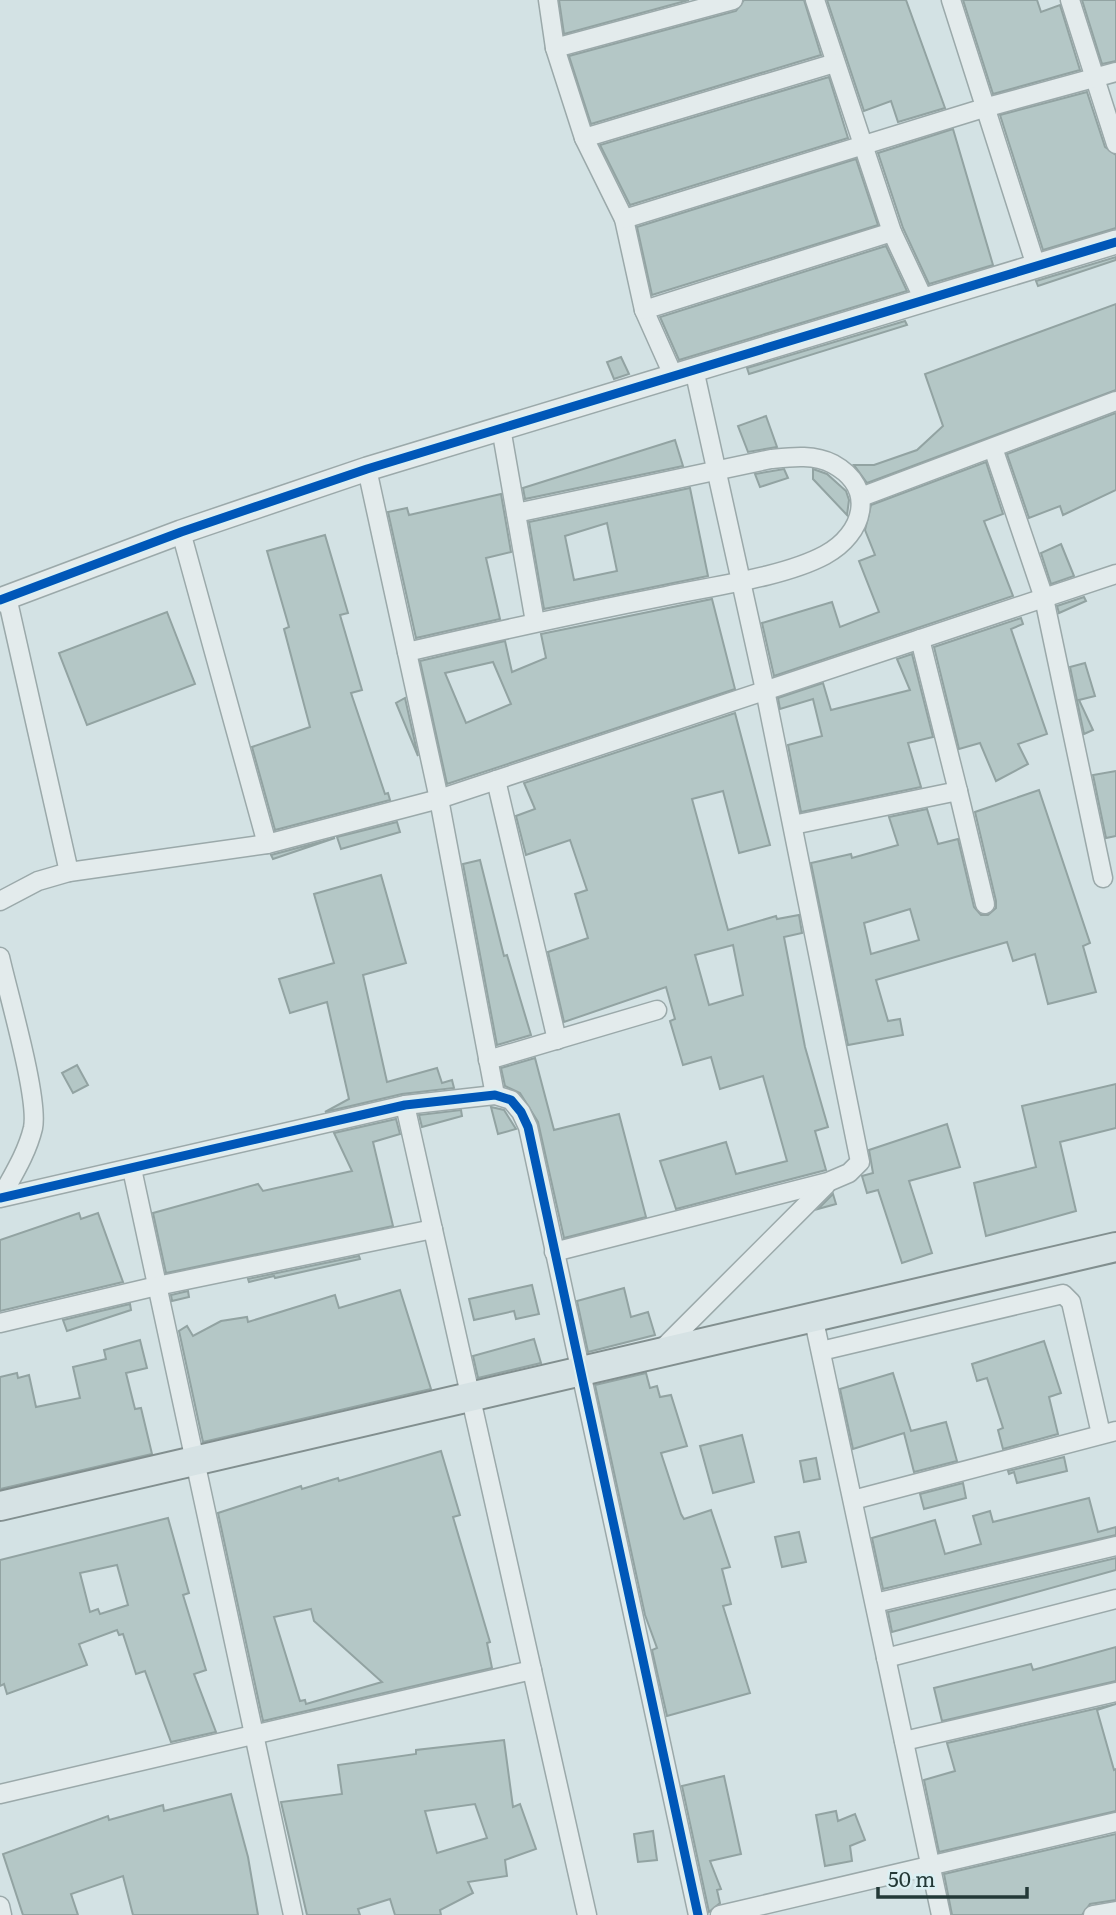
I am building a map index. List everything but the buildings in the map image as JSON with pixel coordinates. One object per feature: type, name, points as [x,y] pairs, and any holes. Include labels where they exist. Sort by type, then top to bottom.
[{"type":"main road","points":[[0,1506],[1116,1247]]},
{"type":"street","points":[[548,0],[555,48],[584,138],[624,219],[644,310],[684,372],[717,470],[765,690],[860,1157],[855,1168],[828,1182],[554,1252]]},
{"type":"street","points":[[555,48],[733,0]]},
{"type":"street","points":[[815,0],[892,232],[924,300]]},
{"type":"street","points":[[951,0],[1036,266]]},
{"type":"street","points":[[1070,0],[1093,78],[1113,121],[1116,144]]},
{"type":"street","points":[[584,138],[835,63]]},
{"type":"street","points":[[624,219],[984,108],[1116,72]]},
{"type":"street","points":[[644,310],[892,232]]},
{"type":"street","points":[[69,872],[3,598],[181,532],[367,469],[1116,242]]},
{"type":"street","points":[[861,498],[1116,401]]},
{"type":"street","points":[[501,428],[535,622]]},
{"type":"street","points":[[993,448],[1044,598],[1103,878]]},
{"type":"street","points":[[407,652],[535,622],[741,580],[826,555],[845,541],[861,518],[861,498],[854,482],[833,464],[806,456],[771,459],[516,513]]},
{"type":"street","points":[[367,469],[439,799],[495,1095]]},
{"type":"street","points":[[181,532],[267,844]]},
{"type":"street","points":[[0,901],[38,881],[69,872],[267,844],[439,799],[1116,574]]},
{"type":"street","points":[[919,639],[985,904]]},
{"type":"street","points":[[496,780],[557,1040]]},
{"type":"street","points":[[793,825],[958,791]]},
{"type":"street","points":[[0,957],[31,1092],[34,1125],[27,1147],[1,1197]]},
{"type":"street","points":[[488,1060],[657,1010]]},
{"type":"street","points":[[1,1197],[405,1105],[495,1095],[511,1100],[522,1112],[528,1127],[698,1915]]},
{"type":"street","points":[[405,1105],[587,1915]]},
{"type":"street","points":[[132,1169],[293,1915]]},
{"type":"street","points":[[660,1351],[828,1182]]},
{"type":"street","points":[[0,1323],[157,1286],[433,1229]]},
{"type":"street","points":[[821,1351],[1063,1294],[1071,1302],[1109,1432],[853,1500]]},
{"type":"street","points":[[813,1316],[941,1915]]},
{"type":"street","points":[[875,1604],[1116,1546]]},
{"type":"street","points":[[886,1658],[1116,1599]]},
{"type":"street","points":[[0,1794],[532,1670]]},
{"type":"street","points":[[904,1741],[1116,1692]]},
{"type":"street","points":[[720,1915],[1116,1822]]},
{"type":"street","points":[[0,1906],[2,1915]]},
{"type":"street","points":[[1093,1915],[1116,1911]]},
{"type":"cycle path","points":[[0,600],[181,532],[367,469],[1116,242]]},
{"type":"cycle path","points":[[0,1198],[405,1105],[495,1095],[511,1100],[528,1127],[698,1915]]}]
